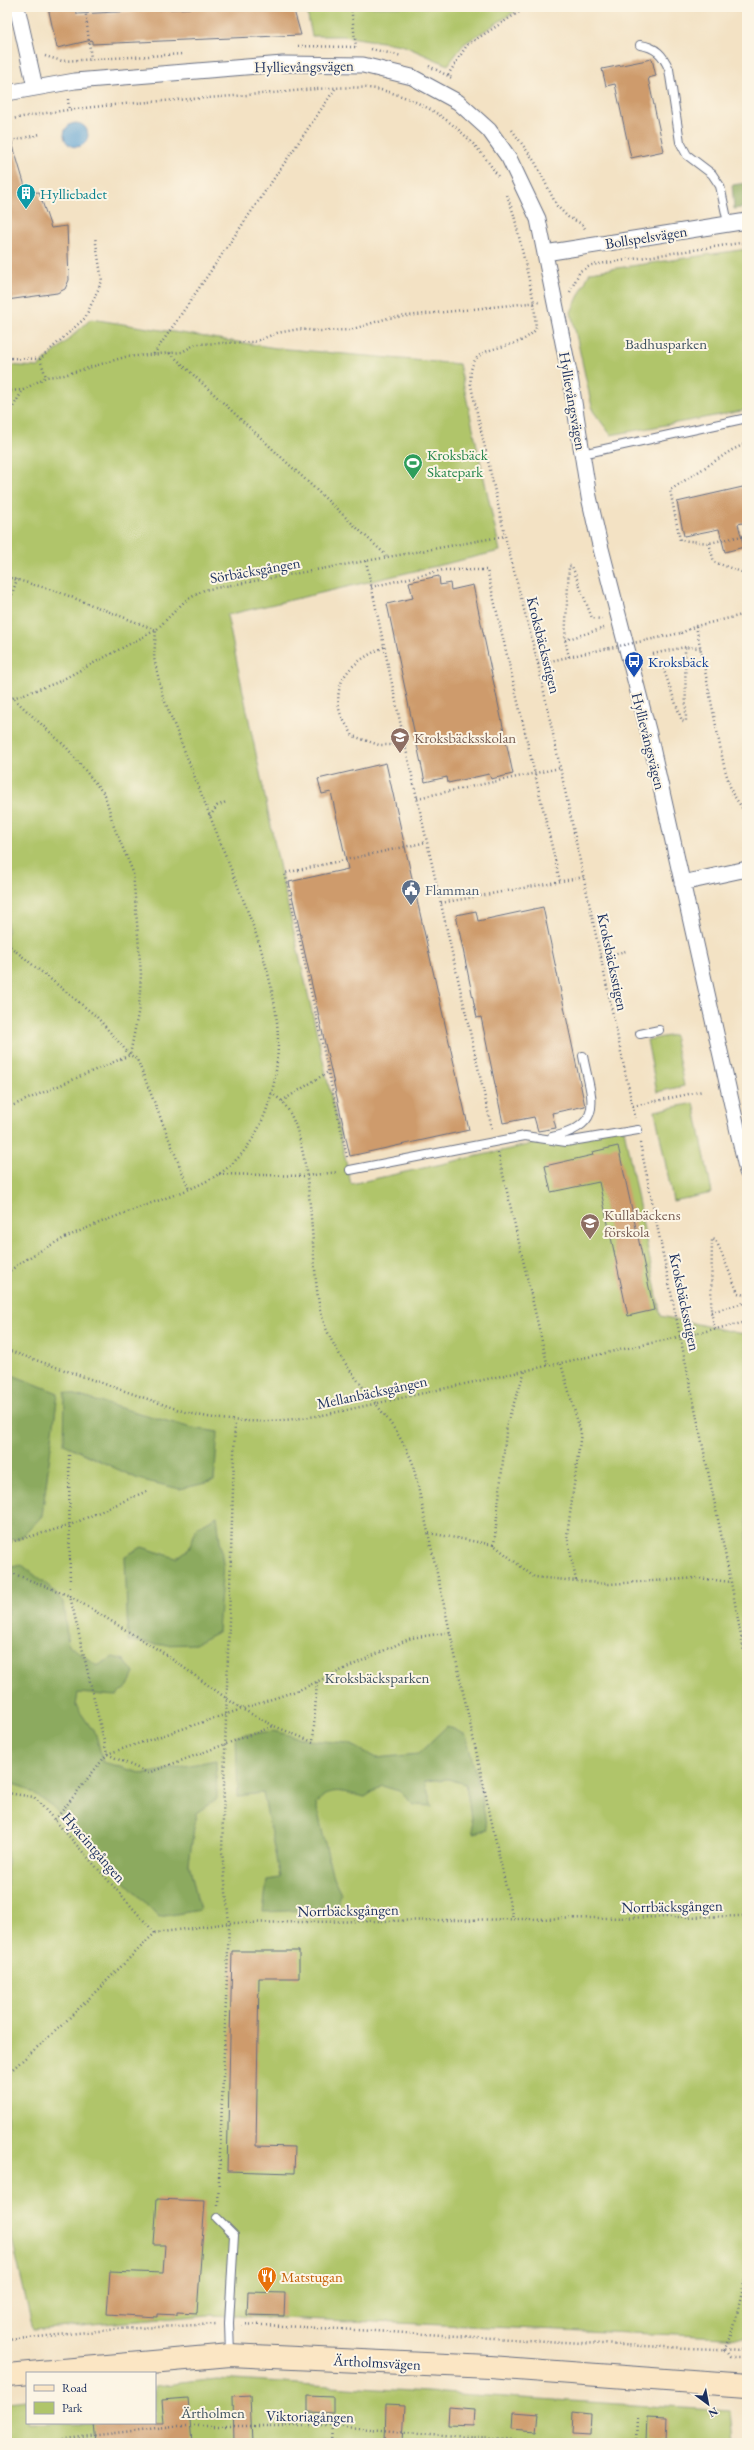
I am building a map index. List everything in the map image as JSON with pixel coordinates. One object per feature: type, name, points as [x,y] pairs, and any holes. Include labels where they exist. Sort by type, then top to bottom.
[{"type":"street","points":[[17,7],[35,87]]},
{"type":"street","name":"Hyllievångsvägen","points":[[7,93],[35,87],[87,80],[324,62],[363,64],[412,77],[458,102],[489,130],[505,152],[526,190],[538,219],[571,385],[582,454],[599,541],[649,734],[747,1172]]},
{"type":"street","name":"Bollspelsvägen","points":[[545,253],[747,221]]},
{"type":"street","points":[[682,883],[747,869]]},
{"type":"street","name":"Ärtholmsvägen","points":[[40,2372],[230,2355],[490,2368],[747,2386]]},
{"type":"street","name":"Ärtholmsvägen","points":[[7,2375],[26,2373]]},
{"type":"lane","points":[[640,45],[658,50],[669,69],[680,142],[687,155],[712,174],[720,186],[728,224]]},
{"type":"lane","points":[[582,454],[747,418]]},
{"type":"lane","points":[[640,1034],[659,1030]]},
{"type":"lane","points":[[546,1139],[570,1133],[589,1118],[592,1107],[583,1056]]},
{"type":"lane","points":[[350,1170],[526,1136],[566,1142],[638,1130]]},
{"type":"lane","points":[[217,2218],[234,2235],[229,2323],[230,2355]]},
{"type":"path","points":[[85,7],[91,60]]},
{"type":"path","points":[[291,47],[340,45],[356,47],[351,7]]},
{"type":"path","points":[[448,75],[467,45],[527,7]]},
{"type":"path","points":[[7,66],[13,62],[46,56],[62,61],[184,54]]},
{"type":"path","points":[[154,354],[335,89]]},
{"type":"path","points":[[7,113],[8,120],[69,110],[335,89],[380,89],[420,102],[446,119],[463,133],[482,155],[499,179]]},
{"type":"path","points":[[67,93],[69,110]]},
{"type":"path","points":[[7,142],[40,134]]},
{"type":"path","name":"Kroksbäcksstigen","points":[[506,193],[514,216],[534,302],[537,322],[536,330],[526,340],[480,354],[472,362],[470,371],[505,536],[538,664],[633,1106],[731,1582],[747,1668]]},
{"type":"path","points":[[7,358],[40,360],[85,318],[102,281],[95,237]]},
{"type":"path","points":[[568,295],[580,271],[592,265],[747,242]]},
{"type":"path","points":[[7,391],[23,390],[46,377],[74,372],[125,357],[182,352],[196,344],[254,342],[277,333],[299,329],[318,331],[350,330],[388,318],[534,302]]},
{"type":"path","points":[[170,353],[389,557]]},
{"type":"path","points":[[40,360],[46,377]]},
{"type":"path","points":[[7,416],[23,390]]},
{"type":"path","points":[[7,407],[11,409]]},
{"type":"path","points":[[747,443],[732,450],[670,490],[680,540],[709,543],[747,535]]},
{"type":"path","name":"Sörbäcksgången","points":[[13,698],[56,683],[156,630],[185,601],[204,590],[505,536]]},
{"type":"path","points":[[709,543],[714,562],[747,574]]},
{"type":"path","points":[[366,561],[405,745],[495,1142],[548,1367]]},
{"type":"path","points":[[569,657],[565,640],[569,566],[572,566],[592,618],[602,619]]},
{"type":"path","points":[[371,587],[443,570],[488,570],[560,881]]},
{"type":"path","points":[[7,577],[56,591],[156,630],[154,658],[162,694],[247,910],[270,982],[278,1034],[271,1093],[260,1126],[247,1148],[233,1163],[219,1174],[189,1189],[75,1234],[35,1253],[7,1272]]},
{"type":"path","points":[[7,610],[17,579]]},
{"type":"path","points":[[538,664],[681,633],[696,626],[747,613]]},
{"type":"path","points":[[696,626],[724,766],[732,794],[747,815]]},
{"type":"path","points":[[565,640],[604,628]]},
{"type":"path","points":[[384,647],[357,660],[340,682],[339,709],[353,736],[379,745],[405,745]]},
{"type":"path","points":[[653,654],[685,647],[701,648]]},
{"type":"path","points":[[655,661],[662,665],[682,721],[686,721],[685,647]]},
{"type":"path","points":[[7,680],[7,697],[13,698],[67,748],[105,794],[114,827],[133,872],[141,974],[139,1008],[130,1055]]},
{"type":"path","points":[[417,798],[560,768]]},
{"type":"path","points":[[210,816],[217,806],[226,802]]},
{"type":"path","points":[[219,1174],[305,1176],[350,1170],[285,873],[427,842]]},
{"type":"path","points":[[441,903],[584,877]]},
{"type":"path","points":[[7,944],[96,1016],[130,1055],[137,1059],[189,1189]]},
{"type":"path","points":[[601,957],[626,951]]},
{"type":"path","points":[[7,1108],[130,1055]]},
{"type":"path","points":[[282,1102],[328,1072]]},
{"type":"path","points":[[633,1106],[703,1091]]},
{"type":"path","points":[[271,1093],[285,1104],[300,1137],[319,1303],[327,1334],[339,1356],[405,1443],[414,1464],[513,1919]]},
{"type":"path","points":[[715,1329],[711,1312],[712,1239],[716,1240],[738,1293],[747,1296]]},
{"type":"path","points":[[711,1312],[747,1302]]},
{"type":"path","name":"Mellanbäcksgången","points":[[7,1350],[159,1404],[208,1418],[235,1422],[264,1423],[292,1421],[375,1402],[548,1367],[747,1322]]},
{"type":"path","points":[[561,1364],[580,1433],[566,1536],[576,1580]]},
{"type":"path","points":[[494,1546],[507,1423],[525,1371]]},
{"type":"path","points":[[217,2218],[230,1923],[222,1851],[235,1422]]},
{"type":"path","points":[[69,1455],[68,1526],[70,1596],[107,1754]]},
{"type":"path","points":[[7,1543],[68,1526],[149,1490]]},
{"type":"path","points":[[429,1533],[494,1546],[534,1577],[609,1584],[698,1578],[731,1582]]},
{"type":"path","points":[[7,1571],[70,1596],[162,1652],[240,1708],[274,1726],[313,1742],[317,1681]]},
{"type":"path","points":[[55,1820],[107,1754],[240,1708],[299,1690],[411,1638],[451,1632]]},
{"type":"path","points":[[107,1754],[148,1773],[274,1726]]},
{"type":"path","name":"Hyacintgången","points":[[7,1792],[34,1797],[155,1933]]},
{"type":"path","name":"Norrbäcksgången","points":[[155,1933],[230,1923],[747,1916]]},
{"type":"path","points":[[7,2074],[60,2027],[155,1933]]},
{"type":"path","points":[[724,2350],[732,2335],[747,2271]]},
{"type":"path","points":[[7,2340],[119,2329],[229,2323],[747,2350]]},
{"type":"path","points":[[724,2350],[730,2357],[747,2357]]},
{"type":"path","points":[[636,2443],[637,2416]]},
{"type":"path","name":"Viktoriagången","points":[[31,2443],[174,2426],[333,2426],[541,2443]]},
{"type":"path","points":[[332,2443],[333,2426]]},
{"type":"green space","points":[[306,7],[522,7],[464,44],[448,65],[402,45],[343,36],[312,36]]},
{"type":"green space","points":[[747,183],[747,207],[734,209],[732,185]]},
{"type":"green space","name":"Badhusparken","points":[[747,249],[747,410],[611,435],[593,411],[571,312],[590,272]]},
{"type":"green space","name":"Kroksbäcksparken","points":[[91,319],[276,348],[459,364],[500,551],[227,615],[285,893],[351,1184],[623,1124],[661,1316],[747,1335],[747,2338],[209,2315],[33,2330],[7,2217],[7,365],[38,367]]},
{"type":"green space","points":[[674,1035],[684,1086],[657,1092],[647,1040]]},
{"type":"green space","points":[[694,1103],[712,1193],[673,1201],[655,1111]]},
{"type":"green space","points":[[7,1373],[58,1393],[42,1516],[20,1539],[7,1540]]},
{"type":"green space","points":[[65,1392],[188,1427],[218,1432],[214,1481],[180,1489],[138,1479],[64,1444]]},
{"type":"green space","points":[[217,1516],[223,1564],[218,1632],[195,1644],[162,1645],[128,1641],[125,1556],[142,1547],[176,1558],[189,1549],[197,1527]]},
{"type":"green space","points":[[22,1565],[51,1588],[63,1602],[68,1644],[97,1666],[113,1657],[125,1660],[134,1673],[128,1686],[116,1696],[78,1693],[76,1706],[96,1735],[103,1762],[144,1774],[216,1760],[217,1799],[196,1813],[189,1863],[200,1910],[159,1917],[52,1806],[25,1788],[7,1782],[7,1568]]},
{"type":"green space","points":[[447,1726],[466,1735],[481,1794],[487,1830],[473,1833],[466,1784],[448,1779],[425,1781],[432,1806],[414,1805],[399,1791],[382,1786],[365,1797],[344,1792],[332,1792],[327,1794],[316,1804],[333,1878],[341,1894],[336,1909],[263,1912],[267,1880],[280,1878],[263,1793],[238,1796],[236,1736],[273,1731],[308,1740],[348,1743],[377,1758],[418,1754]]},
{"type":"green space","name":"Ärtholmen","points":[[218,2379],[731,2411],[734,2443],[7,2443],[7,2402],[26,2400],[26,2424],[156,2424],[156,2386]]},
{"type":"water","points":[[76,123],[84,127],[88,135],[84,143],[76,147],[68,143],[64,135],[68,127]]},
{"type":"building","points":[[48,7],[76,7],[77,14],[214,7],[293,7],[301,35],[92,44],[92,40],[57,48]]},
{"type":"building","points":[[652,59],[656,76],[648,78],[664,151],[631,158],[615,84],[606,86],[602,69]]},
{"type":"building","name":"Hylliebadet","points":[[7,139],[11,139],[27,193],[39,192],[51,228],[67,226],[69,280],[65,289],[57,293],[7,300]]},
{"type":"building","points":[[747,486],[747,522],[738,524],[744,547],[725,552],[719,529],[684,536],[677,502]]},
{"type":"building","points":[[439,576],[440,585],[450,583],[451,590],[473,585],[513,774],[491,779],[489,774],[448,783],[447,777],[425,782],[387,604],[413,598],[409,582]]},
{"type":"building","points":[[386,763],[469,1130],[350,1156],[289,882],[348,869],[331,792],[322,794],[318,779]]},
{"type":"building","points":[[543,907],[585,1106],[552,1113],[556,1128],[538,1131],[534,1117],[503,1123],[481,1017],[477,1018],[456,915],[476,911],[478,921]]},
{"type":"building","points":[[618,1146],[654,1310],[628,1316],[599,1182],[551,1192],[545,1166],[593,1155],[592,1152]]},
{"type":"building","points":[[232,1951],[299,1951],[299,1978],[259,1978],[256,2146],[295,2147],[294,2173],[227,2171]]},
{"type":"building","points":[[157,2199],[205,2201],[197,2313],[177,2312],[177,2315],[157,2314],[157,2317],[107,2314],[110,2271],[163,2273],[165,2245],[154,2245]]},
{"type":"building","points":[[248,2292],[285,2293],[284,2316],[247,2315]]},
{"type":"building","points":[[250,2395],[252,2443],[234,2443],[233,2396]]},
{"type":"building","points":[[308,2396],[333,2397],[333,2413],[308,2412]]},
{"type":"building","points":[[188,2398],[192,2443],[95,2443],[93,2424],[164,2423],[162,2400]]},
{"type":"building","points":[[386,2404],[405,2405],[403,2443],[385,2443]]},
{"type":"building","points":[[449,2407],[474,2409],[473,2426],[448,2425]]},
{"type":"building","points":[[513,2412],[539,2414],[537,2431],[512,2429]]},
{"type":"building","points":[[573,2412],[591,2414],[590,2435],[572,2434]]},
{"type":"building","points":[[647,2417],[667,2418],[666,2439],[646,2439]]},
{"type":"place","name":"Hylliebadet","points":[[26,210]]},
{"type":"place","name":"Kroksbäck Skatepark","points":[[413,480]]},
{"type":"place","name":"Kroksbäck","points":[[634,678]]},
{"type":"place","name":"Kroksbäcksskolan","points":[[400,754]]},
{"type":"place","name":"Flamman","points":[[411,906]]},
{"type":"place","name":"Kullabäckens förskola","points":[[590,1240]]},
{"type":"place","name":"Matstugan","points":[[267,2293]]}]
